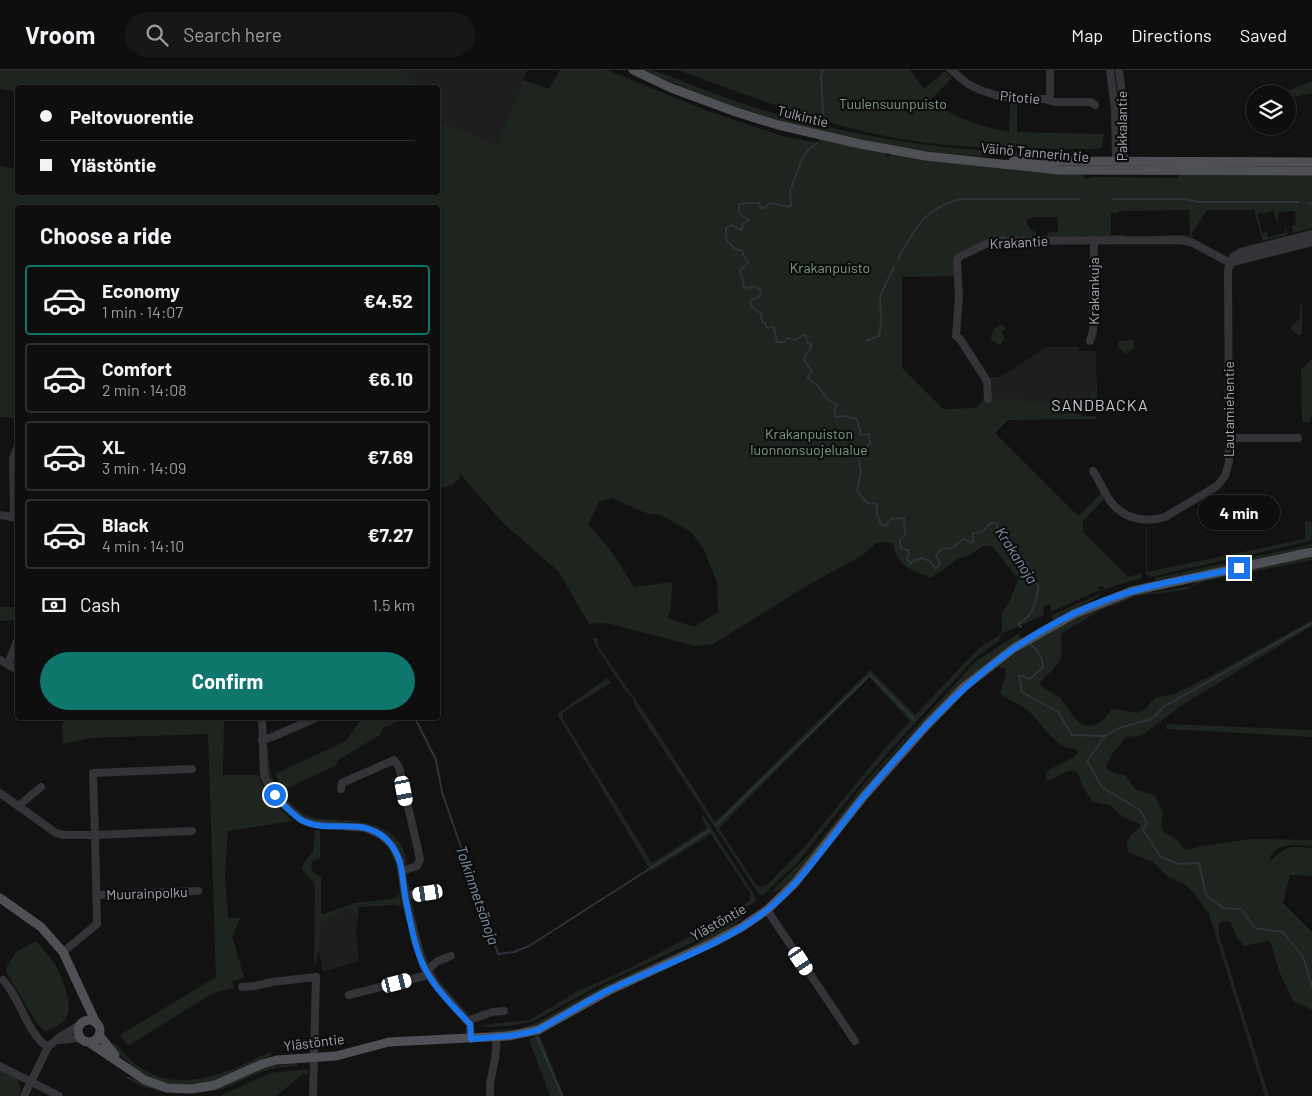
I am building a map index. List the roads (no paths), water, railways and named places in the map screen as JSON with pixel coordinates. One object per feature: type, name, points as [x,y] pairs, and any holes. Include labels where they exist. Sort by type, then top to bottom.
[{"type":"main road","name":"Tulkintie","points":[[634,70],[679,91],[778,125],[926,156],[973,161]]},
{"type":"main road","name":"Väinö Tannerin tie","points":[[973,161],[1312,162]]},
{"type":"main road","name":"Väinö Tannerin tie","points":[[973,161],[1059,170],[1312,171]]},
{"type":"main road","name":"Ylästöntie","points":[[90,1043],[145,1080],[167,1088],[192,1089],[215,1085],[262,1064],[277,1060],[314,1059],[344,1054],[389,1042],[497,1037],[518,1035],[538,1030],[608,991],[714,942],[742,927],[767,910],[795,883],[864,796],[927,724],[964,687],[1014,648],[1087,608],[1132,591],[1312,552]]},
{"type":"main road","points":[[0,898],[41,927],[70,963],[83,995],[100,1028],[100,1035],[90,1043],[84,1042],[78,1033],[81,1024],[83,995]]},
{"type":"main road","points":[[81,1024],[90,1020],[96,1023]]},
{"type":"main road","name":"Ylästöntie","points":[[100,1035],[106,1045],[126,1066]]},
{"type":"street","name":"Pitotie","points":[[951,70],[968,84],[990,94],[1055,102],[1091,102],[1095,104]]},
{"type":"street","points":[[1048,100],[1050,94],[1050,70]]},
{"type":"street","name":"Pakkalantie","points":[[1110,70],[1121,171]]},
{"type":"street","name":"Pakkalantie","points":[[1119,70],[1124,111],[1120,161]]},
{"type":"street","points":[[1230,263],[1233,257],[1241,252],[1312,234]]},
{"type":"street","name":"Krakantie","points":[[988,399],[987,381],[960,339],[956,336],[959,295],[958,258],[992,240],[1185,240],[1230,263]]},
{"type":"street","name":"Krakankuja","points":[[1090,341],[1094,331],[1094,240]]},
{"type":"street","points":[[1230,263],[1312,242]]},
{"type":"street","name":"Lautamiehentie","points":[[1093,471],[1111,502],[1122,512],[1137,519],[1165,517],[1221,483],[1228,470],[1228,270],[1230,263]]},
{"type":"street","points":[[1229,438],[1298,438]]},
{"type":"street","points":[[0,515],[15,518],[13,459],[15,454]]},
{"type":"street","points":[[8,664],[15,646]]},
{"type":"street","points":[[0,660],[15,668]]},
{"type":"street","points":[[262,720],[263,767],[267,783],[275,795],[294,815],[314,824],[353,826],[374,831],[382,835],[392,845],[402,871],[405,896],[420,955],[427,973],[470,1024],[471,1039]]},
{"type":"street","points":[[262,740],[311,720]]},
{"type":"street","points":[[340,789],[342,782],[394,760],[401,775],[420,859],[417,866],[402,871]]},
{"type":"street","points":[[63,952],[97,924],[94,773],[192,769]]},
{"type":"street","points":[[19,807],[41,787]]},
{"type":"street","points":[[0,793],[56,833],[64,835],[192,831]]},
{"type":"street","points":[[405,896],[437,890]]},
{"type":"street","name":"Muurainpolku","points":[[96,895],[198,892]]},
{"type":"street","points":[[767,910],[855,1041]]},
{"type":"street","points":[[349,995],[427,973],[438,961],[451,956]]},
{"type":"street","points":[[242,987],[316,977],[313,1096]]},
{"type":"street","points":[[3,980],[24,1012],[36,1036],[48,1047]]},
{"type":"street","points":[[467,1021],[492,1012],[504,1011]]},
{"type":"street","points":[[24,1096],[48,1047],[61,1036],[81,1024]]},
{"type":"street","points":[[490,1096],[490,1083],[497,1037]]},
{"type":"street","points":[[58,1040],[80,1038]]},
{"type":"street","points":[[0,1066],[59,1096]]},
{"type":"waterway","name":"Krakanoja","points":[[823,70],[821,76],[823,114]]},
{"type":"waterway","name":"Krakanoja","points":[[817,143],[809,149],[802,159],[790,191],[791,205],[789,207],[770,203],[761,208],[759,203],[745,203],[739,205],[739,213],[749,220],[743,224],[741,230],[731,225],[726,228],[726,240],[734,248],[742,251],[748,261],[740,270],[744,287],[753,286],[761,290],[760,296],[750,301],[751,304],[761,314],[762,322],[765,323],[767,328],[774,327],[777,342],[785,342],[787,338],[795,340],[803,335],[806,336],[807,343],[812,345],[804,360],[812,372],[808,375],[808,378],[818,386],[826,398],[837,405],[834,410],[836,417],[845,416],[857,419],[861,435],[869,434],[870,443],[858,457],[861,471],[857,491],[867,503],[877,504],[877,515],[881,524],[886,526],[891,519],[904,518],[905,535],[900,540],[900,545],[902,549],[908,550],[909,555],[907,559],[910,563],[921,558],[930,561],[935,568],[940,563],[936,555],[943,548],[951,548],[965,539],[971,543],[973,542],[973,533],[983,531],[991,523],[997,524],[998,532],[1011,540],[1011,548],[1019,553],[1029,566],[1032,572],[1032,583],[1037,584],[1039,587],[1033,609],[1028,617],[1018,624],[1021,627]]},
{"type":"waterway","points":[[898,259],[916,229],[929,214],[948,203],[960,199],[1080,199]]},
{"type":"waterway","points":[[1112,199],[1185,199],[1199,202],[1298,202]]},
{"type":"waterway","points":[[1308,203],[1312,204]]},
{"type":"waterway","points":[[866,341],[879,336],[881,321],[880,296],[894,267]]},
{"type":"waterway","points":[[1105,736],[1119,728],[1154,717],[1165,706],[1312,623]]},
{"type":"waterway","name":"Krakanoja","points":[[1030,644],[1040,654],[1043,667],[1030,679],[1019,675],[1022,692],[1058,712],[1072,735],[1105,736],[1087,761],[1102,787],[1140,810],[1147,823],[1143,830],[1161,857],[1179,864],[1199,863],[1206,895],[1223,908],[1241,909],[1255,928],[1283,932],[1303,957],[1312,986]]},
{"type":"waterway","name":"Tolkinmetsänoja","points":[[716,825],[870,675],[915,720]]},
{"type":"waterway","name":"Tolkinmetsänoja","points":[[416,720],[436,760],[442,792],[498,954],[514,952],[529,946],[710,830]]},
{"type":"waterway","points":[[537,1037],[562,1096]]},
{"type":"district","name":"SANDBACKA","points":[[1100,404]]},
{"type":"park label","name":"Tuulensuunpuisto","points":[[893,103]]},
{"type":"park label","name":"Krakanpuisto","points":[[830,267]]},
{"type":"park label","name":"Krakanpuiston luonnonsuojelualue","points":[[809,442]]}]
